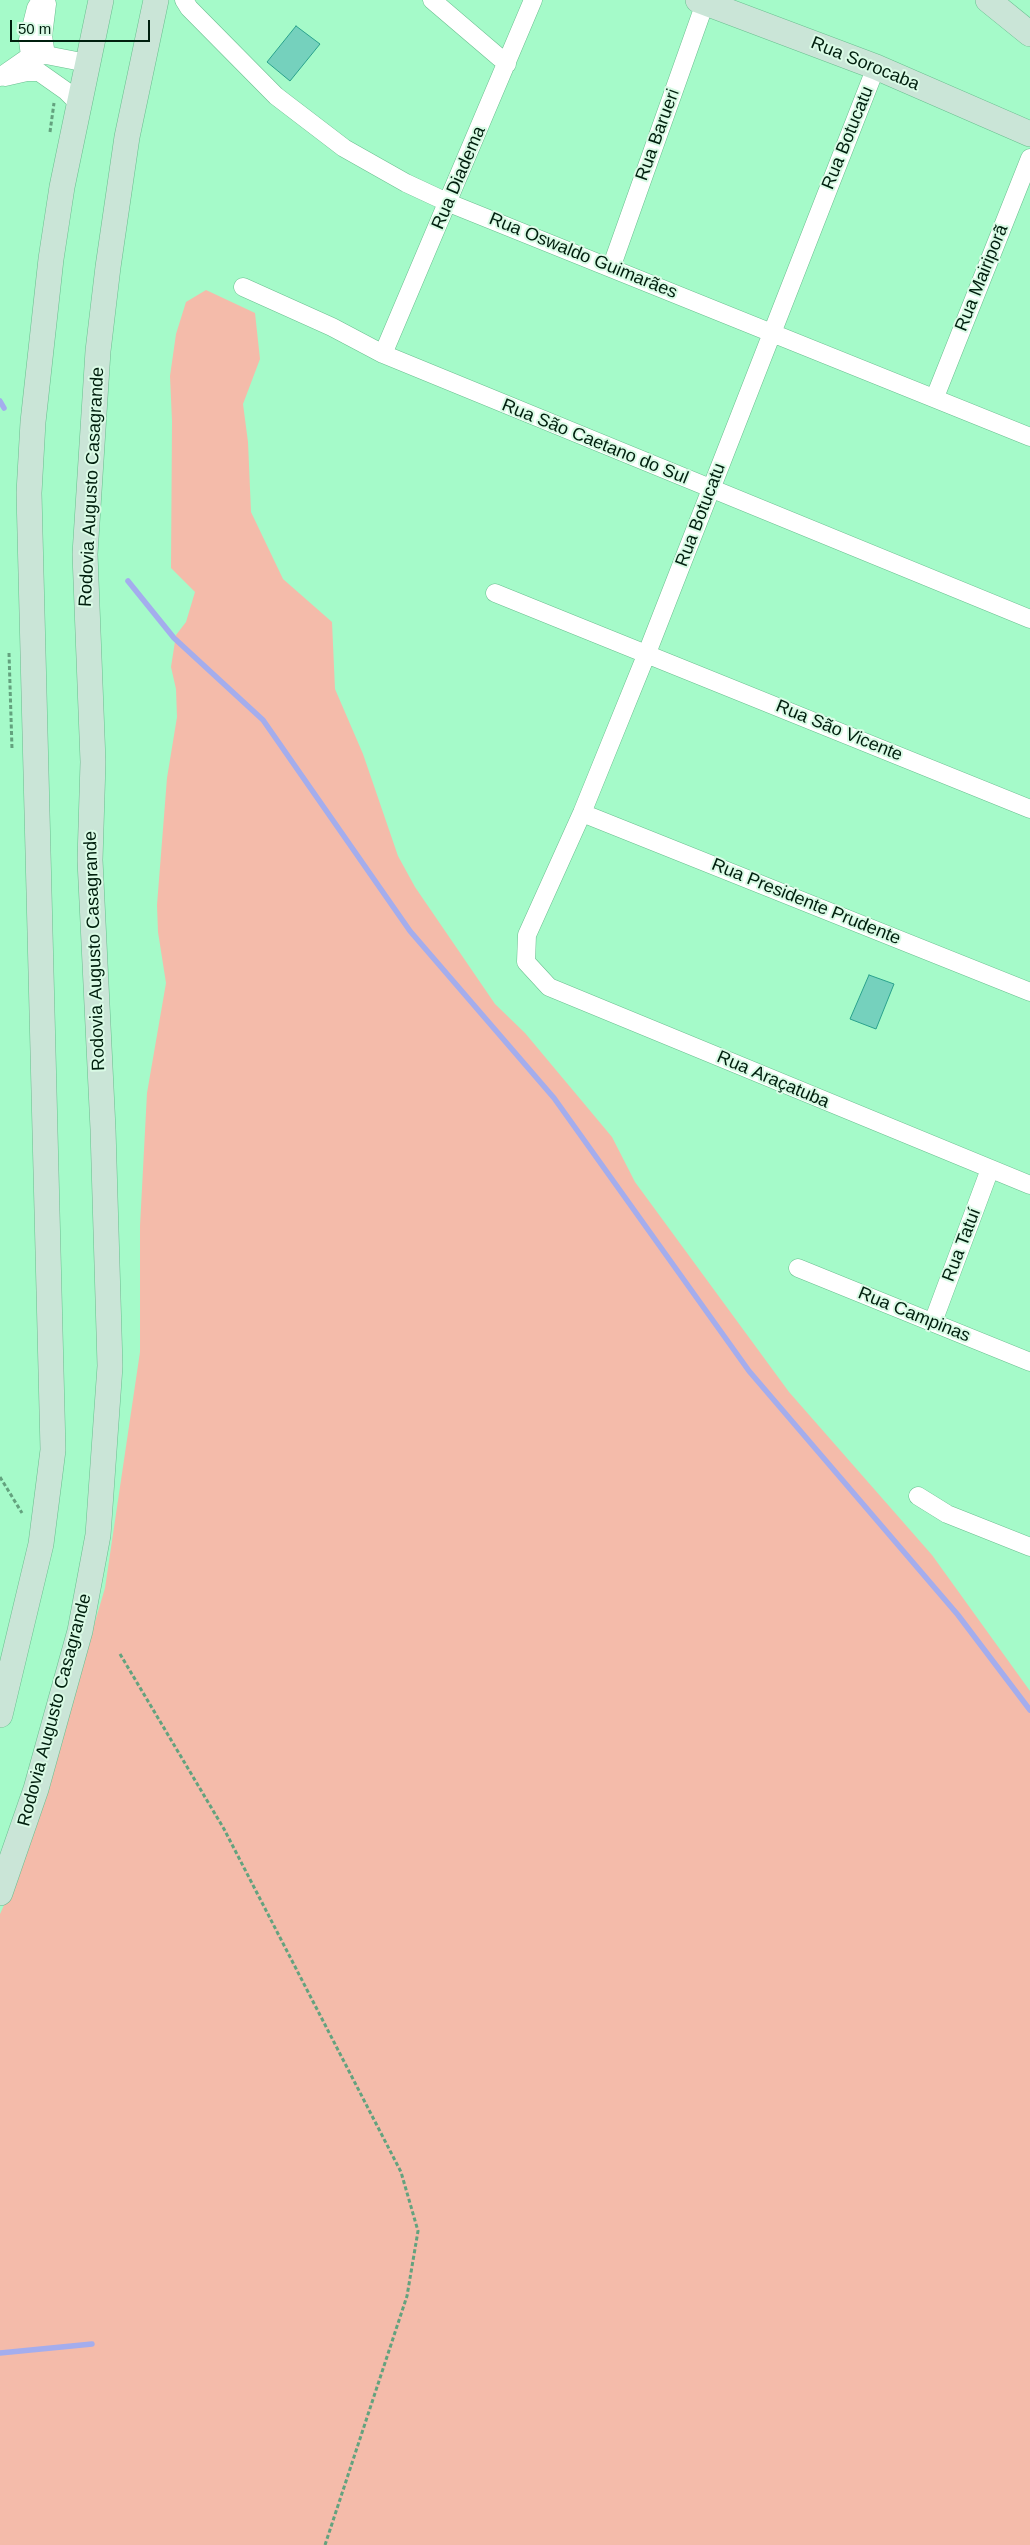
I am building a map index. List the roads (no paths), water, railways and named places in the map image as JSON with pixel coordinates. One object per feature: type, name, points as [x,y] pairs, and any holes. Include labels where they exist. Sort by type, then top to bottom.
[{"type":"main road","points":[[0,1714],[41,1544],[53,1450],[29,493],[33,422],[51,259],[62,187],[101,0]]},
{"type":"main road","name":"Rodovia Augusto Casagrande","points":[[0,1893],[36,1789],[80,1631],[98,1535],[110,1366],[103,1129],[90,860],[93,762],[85,554],[98,351],[108,267],[127,137],[156,0]]},
{"type":"main road","points":[[988,0],[1030,34]]},
{"type":"main road","name":"Rua Sorocaba","points":[[702,1],[876,67],[1030,134]]},
{"type":"street","points":[[38,56],[28,40],[36,8],[41,0]]},
{"type":"street","points":[[48,0],[43,36],[38,56],[32,64],[39,72],[66,91],[78,103]]},
{"type":"street","name":"Rua Oswaldo Guimarães","points":[[184,0],[189,8],[276,96],[344,148],[406,183],[1030,437]]},
{"type":"street","points":[[432,0],[507,64]]},
{"type":"street","name":"Rua Diadema","points":[[383,354],[533,0]]},
{"type":"street","name":"Rua Barueri","points":[[611,268],[702,1]]},
{"type":"street","points":[[0,78],[38,56],[87,63]]},
{"type":"street","name":"Rua Botucatu","points":[[526,962],[527,935],[582,813],[647,653],[876,67]]},
{"type":"street","points":[[0,78],[27,72],[39,72]]},
{"type":"street","name":"Rua Mairiporã","points":[[935,397],[1030,158]]},
{"type":"street","name":"Rua São Caetano do Sul","points":[[243,287],[332,327],[383,354],[711,490],[1030,619]]},
{"type":"street","name":"Rua São Vicente","points":[[495,593],[1030,808]]},
{"type":"street","name":"Rua Presidente Prudente","points":[[582,813],[1030,992]]},
{"type":"street","name":"Rua Araçatuba","points":[[526,962],[549,987],[1030,1184]]},
{"type":"street","name":"Rua Tatuí","points":[[933,1322],[990,1169]]},
{"type":"street","name":"Rua Campinas","points":[[798,1268],[1030,1362]]},
{"type":"street","points":[[918,1496],[947,1514],[1030,1547]]},
{"type":"waterway","points":[[0,401],[4,408]]},
{"type":"waterway","points":[[128,581],[174,638],[263,720],[410,931],[554,1098],[749,1371],[958,1615],[1030,1710]]},
{"type":"waterway","points":[[0,2353],[92,2344]]}]
